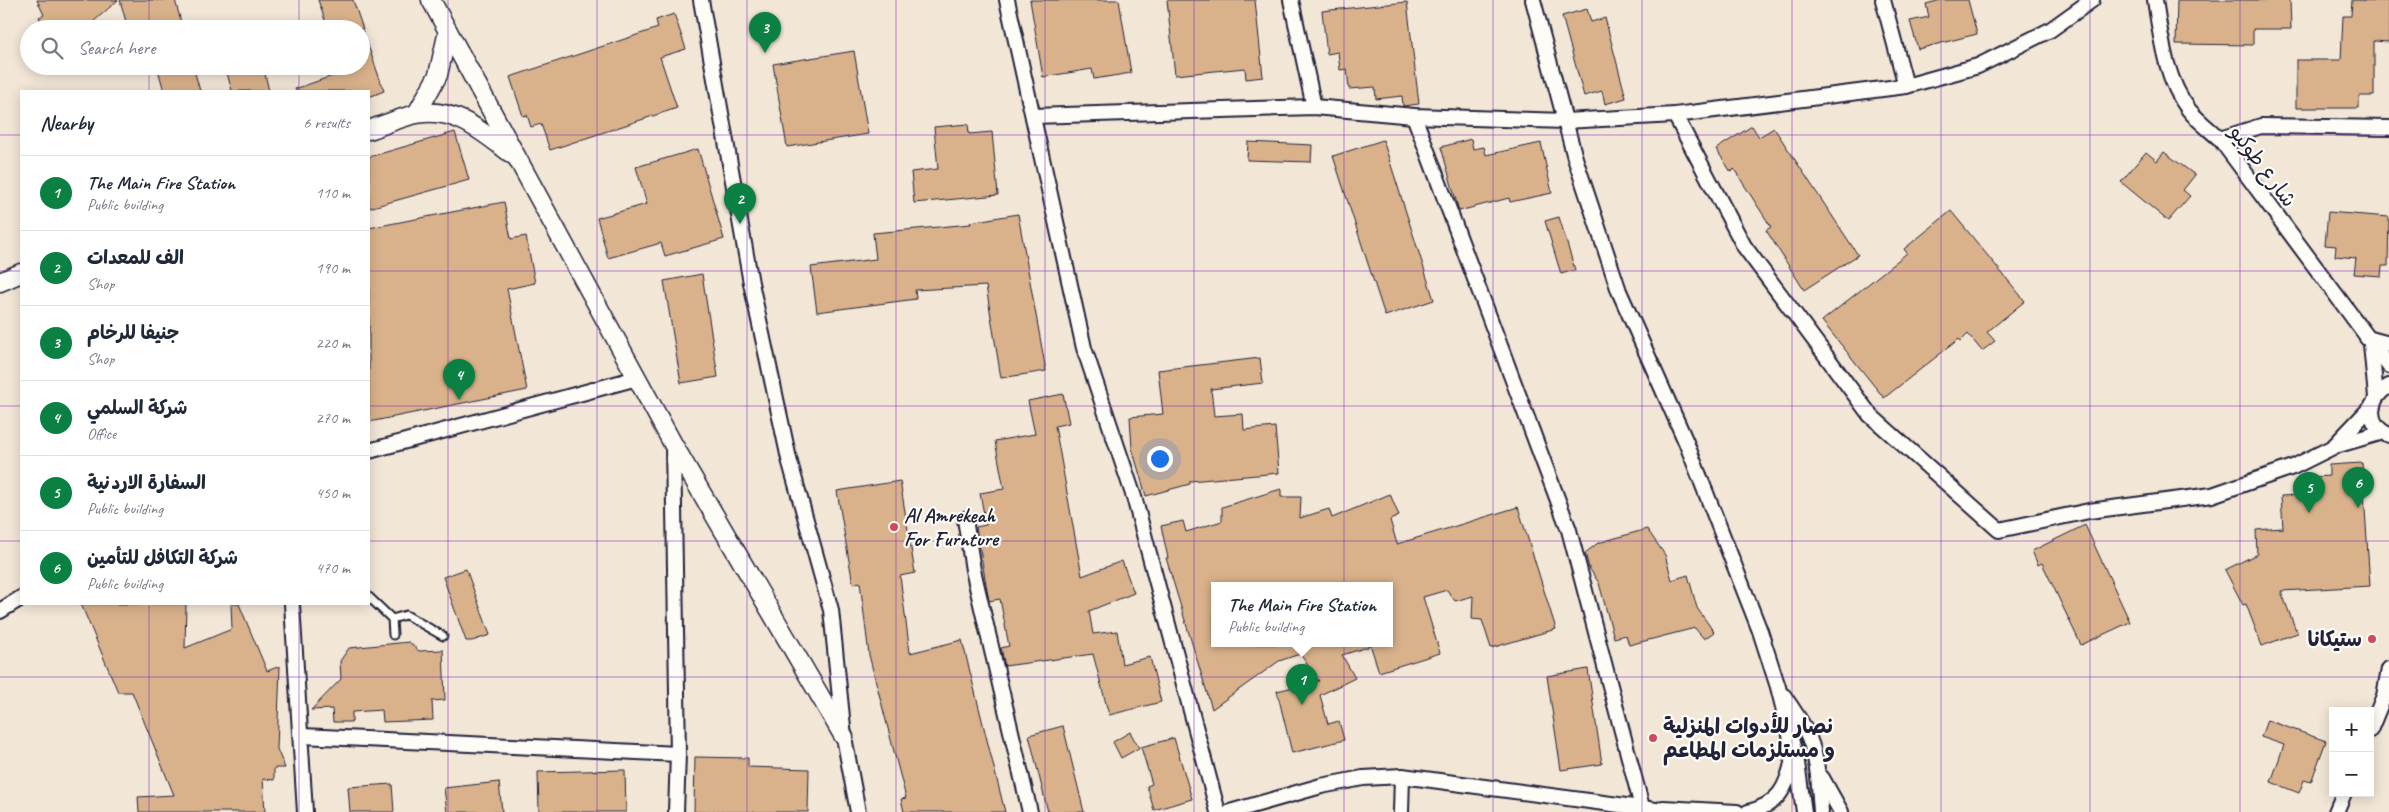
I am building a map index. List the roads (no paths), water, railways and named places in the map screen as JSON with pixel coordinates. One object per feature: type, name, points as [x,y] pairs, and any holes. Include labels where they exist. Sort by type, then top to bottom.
[{"type":"street","points":[[431,0],[673,444],[844,737]]},
{"type":"street","points":[[701,0],[751,283],[789,459],[831,610],[844,737],[858,812]]},
{"type":"street","points":[[1007,0],[1084,348],[1134,497],[1218,812]]},
{"type":"street","points":[[1291,0],[1314,107]]},
{"type":"street","points":[[1533,0],[1565,121],[1619,291],[1686,442],[1760,631],[1778,687],[1794,753],[1804,812]]},
{"type":"street","points":[[1883,0],[1906,86]]},
{"type":"street","points":[[1033,116],[1314,107],[1414,116],[1565,121],[1675,115],[1906,86],[1978,66],[2050,30],[2092,0]]},
{"type":"street","name":"شارع طوكيو","points":[[2155,0],[2165,57],[2175,88],[2189,110],[2220,139],[2389,366]]},
{"type":"street","points":[[417,114],[438,76],[448,31]]},
{"type":"street","points":[[370,130],[417,114],[450,114],[481,131],[518,159]]},
{"type":"street","points":[[1675,115],[1744,246],[1870,415],[1999,530],[2089,511],[2212,495],[2293,468],[2335,446],[2386,434]]},
{"type":"street","points":[[1414,116],[1569,530],[1642,807]]},
{"type":"street","points":[[2220,139],[2261,126],[2389,128]]},
{"type":"street","points":[[0,282],[20,273]]},
{"type":"street","points":[[2386,434],[2374,422],[2369,340],[2389,344]]},
{"type":"street","points":[[370,451],[637,378]]},
{"type":"street","points":[[2335,446],[2389,386]]},
{"type":"street","points":[[673,444],[678,754],[676,812]]},
{"type":"street","points":[[965,519],[973,570],[1030,812]]},
{"type":"street","points":[[0,611],[20,599]]},
{"type":"street","points":[[292,605],[302,736],[305,812]]},
{"type":"street","points":[[2374,722],[2386,697],[2389,670]]},
{"type":"street","points":[[1778,687],[1806,730],[1825,786],[1841,812]]},
{"type":"street","points":[[302,736],[678,754]]},
{"type":"street","points":[[1748,812],[1767,806],[1781,792],[1787,782],[1794,753]]},
{"type":"street","points":[[1817,767],[1821,812]]},
{"type":"street","points":[[1401,812],[1402,776]]},
{"type":"street","points":[[1230,812],[1322,786],[1363,778],[1402,776],[1671,812]]},
{"type":"street","points":[[2336,812],[2342,797]]},
{"type":"street","points":[[1642,807],[1737,812]]},
{"type":"lane","points":[[370,598],[392,619],[392,635]]},
{"type":"lane","points":[[392,619],[406,615],[443,636]]},
{"type":"place","name":"جنيفا للرخام","points":[[765,53]]},
{"type":"place","name":"الف للمعدات","points":[[740,224]]},
{"type":"place","name":"شركة السلمي","points":[[459,400]]},
{"type":"place","name":"شركة التكافل للتأمين","points":[[2358,508]]},
{"type":"place","name":"السفارة الاردنية","points":[[2309,513]]},
{"type":"place","name":"Al Amrekeah For Furnture","points":[[894,527]]},
{"type":"place","name":"ستيكانا","points":[[2372,639]]},
{"type":"place","name":"The Main Fire Station","points":[[1302,705]]},
{"type":"place","name":"نصار للأدوات المنزلية و مستلزمات المطاعم","points":[[1653,738]]}]
